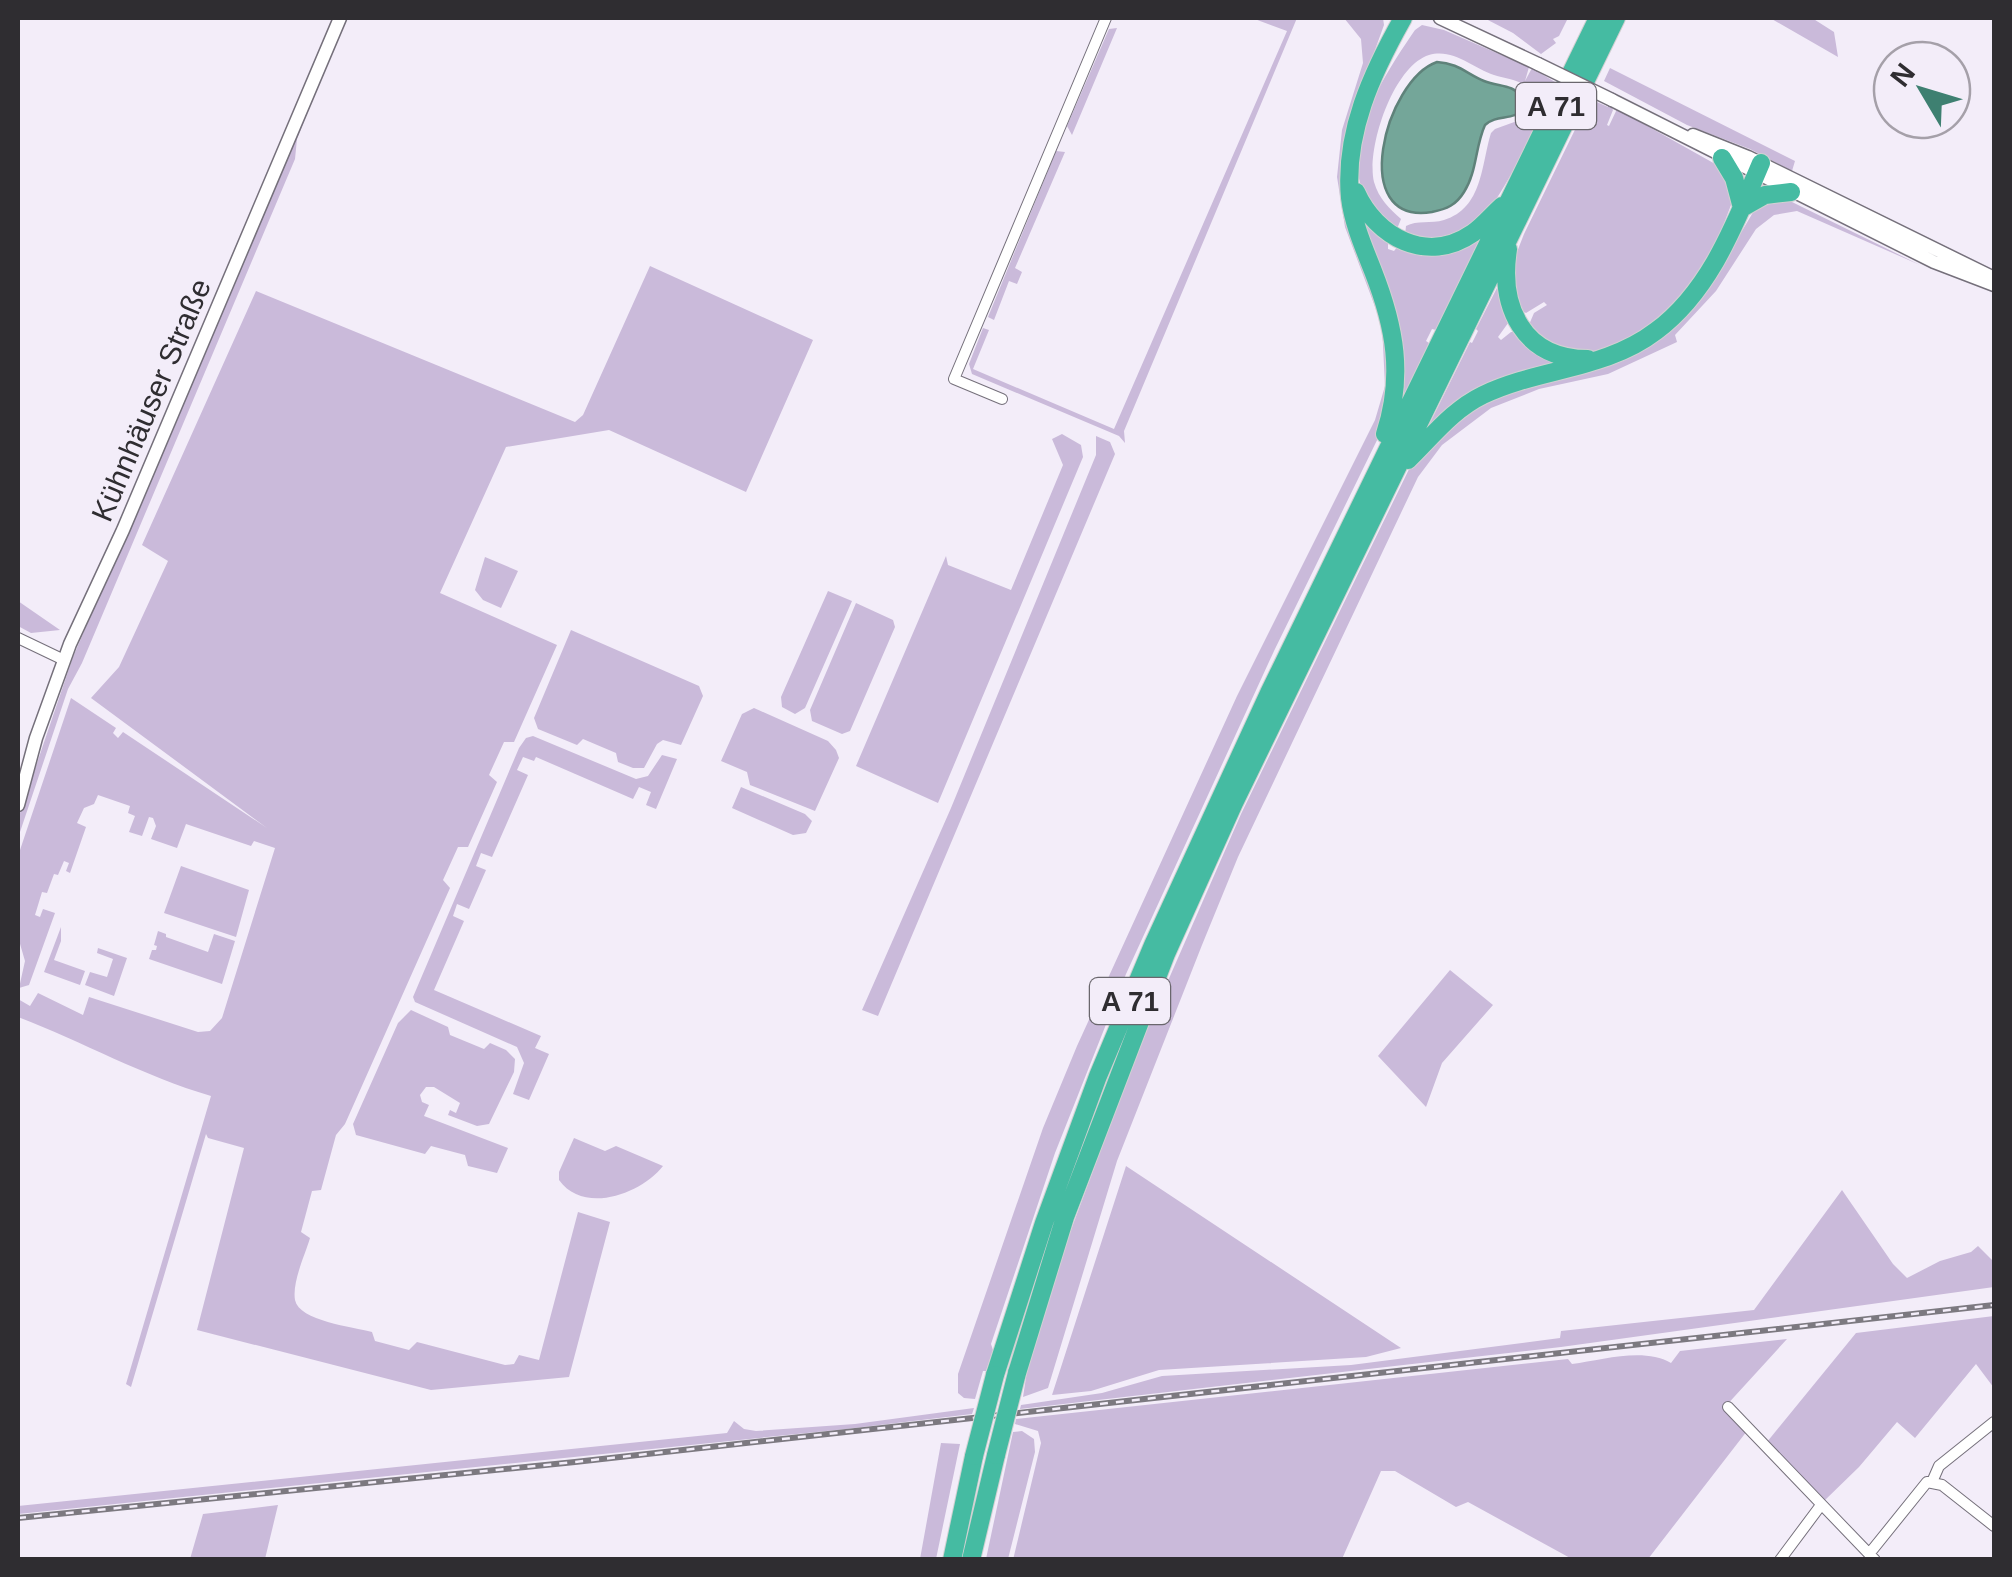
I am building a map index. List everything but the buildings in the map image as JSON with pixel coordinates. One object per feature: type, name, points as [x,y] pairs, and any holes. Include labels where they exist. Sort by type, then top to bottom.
[{"type":"highway","points":[[1387,18],[1390,40]]},
{"type":"highway","points":[[1387,470],[1396,389],[1396,345],[1386,303],[1356,224],[1350,194],[1359,113],[1402,18]]},
{"type":"highway","name":"A 71","points":[[971,1560],[1018,1372],[1064,1217],[1166,954],[1513,195],[1598,18]]},
{"type":"highway","name":"A 71","points":[[952,1560],[995,1375],[1044,1223],[1118,1027],[1222,791],[1510,238],[1616,18]]},
{"type":"highway","points":[[1722,158],[1734,178],[1742,208]]},
{"type":"highway","points":[[1387,470],[1482,395],[1527,378],[1608,357],[1646,338],[1687,302],[1709,273],[1759,169]]},
{"type":"highway","points":[[1352,184],[1376,225],[1396,239],[1420,246],[1463,239],[1513,195]]},
{"type":"highway","points":[[1742,208],[1765,195],[1791,192]]},
{"type":"highway","points":[[1510,238],[1506,292],[1520,327],[1538,344],[1559,355],[1608,357]]},
{"type":"street","name":"Kühnhäuser Straße","points":[[18,805],[36,738],[64,660],[340,18]]},
{"type":"street","points":[[1002,399],[954,378],[1106,18]]},
{"type":"street","points":[[1440,18],[1994,281]]},
{"type":"street","points":[[1649,118],[1722,158],[1759,169],[1791,192],[1934,262],[1994,281]]},
{"type":"street","points":[[18,638],[64,660]]},
{"type":"street","points":[[1728,1407],[1872,1557],[1923,1485],[1932,1482],[1942,1485],[1994,1526]]},
{"type":"street","points":[[1932,1482],[1939,1466],[1994,1422]]},
{"type":"street","points":[[1780,1560],[1821,1505]]},
{"type":"shaded area","points":[[1252,18],[1297,18],[1124,431],[1125,443],[1119,436],[972,374],[969,364],[983,328],[989,330],[973,369],[1114,429],[1287,31]]},
{"type":"shaded area","points":[[1344,18],[1383,18],[1384,25],[1358,97],[1345,155],[1391,350],[1381,432],[1274,651],[1126,974],[1055,1153],[991,1344],[993,1350],[986,1371],[975,1399],[964,1398],[958,1393],[958,1374],[1043,1128],[1077,1046],[1237,696],[1375,420],[1385,386],[1382,325],[1345,227],[1337,177],[1342,130],[1363,63],[1361,39]]},
{"type":"shaded area","points":[[1484,18],[1568,18],[1559,36],[1553,39],[1556,43],[1541,54]]},
{"type":"shaded area","points":[[1770,18],[1812,18],[1834,32],[1838,57]]},
{"type":"shaded area","points":[[1422,25],[1444,30],[1529,67],[1525,81],[1532,68],[1555,82],[1517,163],[1492,205],[1466,231],[1428,239],[1405,235],[1406,226],[1444,220],[1466,206],[1478,184],[1491,133],[1528,117],[1534,99],[1521,83],[1486,72],[1455,56],[1429,55],[1416,62],[1394,91],[1374,150],[1376,188],[1401,219],[1397,229],[1384,222],[1372,209],[1360,182],[1360,137],[1377,91]]},
{"type":"shaded area","points":[[1117,28],[1072,135],[1067,126],[1109,29]]},
{"type":"shaded area","points":[[1437,62],[1514,90],[1523,97],[1524,109],[1485,125],[1468,184],[1454,203],[1432,212],[1406,210],[1390,197],[1383,175],[1383,149],[1402,95],[1418,74]]},
{"type":"shaded area","points":[[1610,68],[1795,161],[1792,171],[1750,149],[1687,125],[1604,81]]},
{"type":"shaded area","points":[[320,81],[297,139],[295,159],[68,689],[18,838],[18,819],[73,657]]},
{"type":"shaded area","points":[[1590,99],[1610,105],[1613,110],[1607,125],[1617,109],[1717,165],[1733,191],[1712,255],[1684,298],[1633,338],[1594,353],[1554,348],[1528,327],[1534,313],[1547,305],[1544,302],[1526,313],[1517,309],[1512,265]]},
{"type":"shaded area","points":[[1056,151],[1065,152],[1015,268],[1022,272],[1017,284],[1009,281],[994,320],[988,317]]},
{"type":"shaded area","points":[[1790,201],[1920,265],[1797,211],[1774,215],[1756,229],[1716,291],[1675,335],[1677,342],[1608,374],[1539,389],[1491,408],[1442,445],[1418,477],[1238,857],[1202,945],[1117,1161],[1048,1388],[1023,1397],[1027,1371],[1068,1238],[1139,1047],[1241,814],[1412,463],[1426,444],[1495,394],[1637,350],[1733,246],[1758,204]]},
{"type":"shaded area","points":[[1361,212],[1388,241],[1388,249],[1394,251],[1398,246],[1485,231],[1436,330],[1432,329],[1426,341],[1429,343],[1400,405]]},
{"type":"shaded area","points":[[650,266],[813,340],[746,492],[609,430],[506,447],[440,593],[557,645],[514,742],[504,742],[489,775],[497,782],[468,847],[458,847],[443,880],[450,888],[345,1124],[336,1135],[321,1190],[312,1191],[301,1232],[310,1238],[295,1293],[295,1300],[306,1313],[372,1332],[375,1341],[409,1350],[417,1342],[505,1365],[514,1364],[519,1355],[539,1360],[578,1212],[610,1222],[569,1377],[431,1390],[197,1330],[244,1148],[208,1138],[206,1134],[131,1387],[126,1384],[211,1096],[161,1079],[18,1017],[18,999],[30,1006],[38,993],[83,1015],[89,997],[198,1032],[210,1031],[222,1018],[275,848],[254,841],[251,846],[186,824],[177,848],[151,839],[156,826],[153,818],[149,817],[142,836],[129,832],[135,816],[128,813],[130,806],[98,795],[94,804],[84,808],[77,823],[86,827],[70,873],[66,871],[69,863],[64,861],[47,893],[42,892],[35,915],[40,917],[43,909],[55,913],[29,985],[19,988],[25,961],[18,937],[18,856],[71,698],[116,728],[113,733],[118,738],[123,732],[267,828],[91,698],[119,667],[168,561],[142,545],[256,291],[575,422],[583,415]]},
{"type":"shaded area","points":[[1501,280],[1511,319],[1498,337],[1501,340],[1518,332],[1572,362],[1427,429],[1478,331]]},
{"type":"shaded area","points":[[1062,434],[1081,445],[1083,457],[938,803],[856,766],[946,556],[948,565],[1011,590],[1063,465],[1052,439]]},
{"type":"shaded area","points":[[1096,436],[1110,442],[1115,454],[878,1016],[862,1010],[951,808],[1096,455]]},
{"type":"shaded area","points":[[485,557],[518,571],[501,608],[483,600],[475,590]]},
{"type":"shaded area","points":[[828,591],[852,601],[805,708],[795,714],[782,707],[781,697]]},
{"type":"shaded area","points":[[18,601],[60,630],[31,633],[18,626]]},
{"type":"shaded area","points":[[856,603],[893,620],[895,627],[850,731],[842,734],[812,721],[810,710]]},
{"type":"shaded area","points":[[571,630],[699,686],[703,696],[681,745],[663,740],[644,768],[633,768],[618,762],[616,753],[583,739],[577,745],[538,729],[534,718]]},
{"type":"shaded area","points":[[754,708],[828,741],[836,750],[839,758],[815,811],[750,785],[747,772],[721,761],[742,714]]},
{"type":"shaded area","points":[[533,736],[636,779],[648,776],[662,755],[677,759],[656,809],[646,805],[651,792],[639,787],[633,799],[536,757],[534,761],[523,757],[517,770],[528,775],[492,857],[481,853],[476,866],[486,870],[469,909],[457,904],[453,916],[464,921],[434,990],[541,1036],[535,1048],[549,1054],[529,1100],[513,1094],[524,1063],[517,1047],[415,1002],[413,997],[519,748],[526,738]]},
{"type":"shaded area","points":[[741,787],[805,814],[812,821],[806,833],[793,835],[732,808]]},
{"type":"shaded area","points":[[181,866],[249,890],[236,937],[164,913]]},
{"type":"shaded area","points":[[61,927],[54,960],[85,971],[80,985],[44,972]]},
{"type":"shaded area","points":[[158,931],[208,952],[214,934],[235,941],[222,984],[149,959],[152,950],[156,950]]},
{"type":"shaded area","points":[[98,948],[127,958],[114,996],[85,985],[90,972],[107,977],[113,959],[97,953]]},
{"type":"shaded area","points":[[1450,970],[1493,1005],[1442,1063],[1426,1107],[1378,1056]]},
{"type":"shaded area","points":[[411,1010],[448,1027],[450,1035],[484,1049],[490,1043],[515,1059],[514,1072],[489,1124],[477,1126],[448,1115],[450,1110],[456,1113],[460,1103],[434,1087],[426,1087],[420,1095],[422,1102],[429,1105],[424,1116],[508,1148],[497,1173],[468,1166],[465,1155],[431,1146],[425,1154],[356,1135],[353,1124],[398,1023]]},
{"type":"shaded area","points":[[574,1138],[605,1151],[616,1146],[663,1166],[627,1192],[612,1197],[583,1197],[559,1180]]},
{"type":"shaded area","points":[[1126,1166],[1401,1348],[1366,1357],[1159,1370],[1091,1391],[1052,1395]]},
{"type":"shaded area","points":[[1842,1190],[1907,1278],[1978,1246],[1994,1262],[1994,1287],[1561,1347],[1020,1409],[1021,1405],[1102,1393],[1162,1376],[1351,1365],[1560,1338],[1561,1331],[1754,1310]]},
{"type":"shaded area","points":[[1994,1316],[1994,1388],[1976,1364],[1915,1438],[1897,1422],[1823,1502],[1767,1442],[1856,1333]]},
{"type":"shaded area","points":[[1787,1339],[1724,1408],[1747,1431],[1648,1559],[1572,1559],[1468,1502],[1456,1507],[1395,1471],[1381,1471],[1342,1559],[1013,1560],[1041,1443],[1038,1431],[1015,1424],[1016,1419],[1568,1359],[1572,1364],[1636,1355],[1671,1363],[1680,1351]]},
{"type":"shaded area","points":[[974,1408],[972,1414],[846,1429],[18,1514],[18,1506],[727,1433],[734,1421],[744,1429],[756,1431],[855,1424]]},
{"type":"shaded area","points":[[1022,1431],[1034,1439],[1035,1452],[1008,1559],[986,1559],[1013,1432]]},
{"type":"shaded area","points":[[941,1443],[960,1444],[936,1559],[920,1559]]},
{"type":"shaded area","points":[[278,1505],[265,1559],[190,1559],[203,1514]]},
{"type":"railway","points":[[18,1518],[575,1462],[1994,1305]]}]
